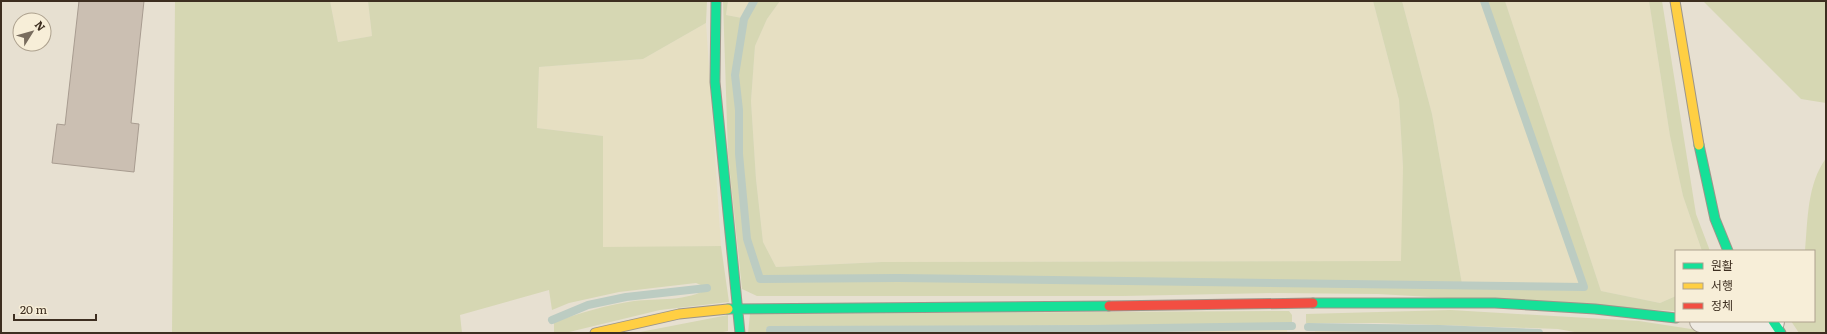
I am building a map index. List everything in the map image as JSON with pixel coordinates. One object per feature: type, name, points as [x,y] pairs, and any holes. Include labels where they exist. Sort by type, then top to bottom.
[{"type":"street","points":[[716,1],[715,82],[740,333]]},
{"type":"street","points":[[1675,1],[1701,158],[1715,219],[1728,250]]},
{"type":"street","points":[[595,333],[679,314],[738,308],[1230,305],[1362,302],[1472,303],[1596,309],[1675,318]]},
{"type":"street","points":[[1709,322],[1776,325]]},
{"type":"shaded area","points":[[330,1],[368,1],[372,36],[338,42]]},
{"type":"shaded area","points":[[728,1],[752,1],[742,18],[726,15]]},
{"type":"shaded area","points":[[780,1],[1373,1],[1399,100],[1403,167],[1402,261],[882,262],[776,267],[763,242],[756,179],[751,101],[755,46],[767,19]]},
{"type":"shaded area","points":[[1402,1],[1482,1],[1580,285],[1462,284],[1432,114]]},
{"type":"shaded area","points":[[1505,1],[1649,1],[1670,136],[1683,196],[1702,250],[1675,250],[1675,296],[1660,303],[1601,291]]},
{"type":"shaded area","points":[[706,23],[721,246],[603,248],[603,136],[537,128],[539,67],[643,59]]},
{"type":"shaded area","points":[[1287,328],[1287,333],[1159,333]]},
{"type":"shaded area","points":[[1315,330],[1465,332],[1481,333],[1315,333]]},
{"type":"shaded area","points":[[950,332],[1038,333],[854,333]]},
{"type":"green space","points":[[175,1],[330,1],[338,42],[372,36],[368,1],[707,1],[706,23],[643,59],[539,67],[537,128],[603,136],[603,247],[721,246],[729,302],[660,310],[565,333],[554,333],[554,322],[583,312],[634,301],[672,299],[691,296],[708,288],[696,283],[619,292],[569,303],[552,310],[549,290],[460,315],[462,333],[172,333]]},
{"type":"green space","points":[[723,1],[728,1],[726,15],[742,18],[733,76],[737,110],[737,154],[745,239],[760,282],[898,280],[1586,289],[1486,1],[1505,1],[1601,291],[1660,303],[1675,296],[1675,311],[1378,294],[1277,293],[1123,296],[757,296],[742,289],[728,154]]},
{"type":"green space","points":[[757,1],[780,1],[767,19],[755,46],[751,101],[756,179],[763,242],[776,267],[882,262],[1401,261],[1403,167],[1399,100],[1373,1],[1402,1],[1432,114],[1462,284],[898,276],[761,277],[749,238],[741,154],[741,110],[737,76],[746,20]]},
{"type":"green space","points":[[1649,1],[1662,1],[1696,214],[1710,250],[1702,250],[1683,196],[1670,136]]},
{"type":"green space","points":[[1703,1],[1826,1],[1826,103],[1801,99]]},
{"type":"green space","points":[[1826,158],[1826,333],[1799,333],[1792,322],[1815,322],[1815,250],[1805,250],[1808,214],[1812,191],[1820,168]]},
{"type":"green space","points":[[1451,310],[1639,321],[1717,333],[1580,333],[1558,329],[1379,323],[1306,323],[1306,314]]},
{"type":"green space","points":[[1289,311],[1292,315],[1292,324],[766,328],[767,332],[782,333],[748,333],[750,314]]},
{"type":"green space","points":[[728,315],[728,331],[718,333],[635,333]]},
{"type":"building","points":[[79,1],[144,1],[131,123],[139,124],[134,172],[52,163],[57,124],[65,125]]},
{"type":"waterway","points":[[754,1],[744,19],[735,75],[739,110],[739,154],[747,239],[760,279],[898,278],[1584,287],[1484,1]]},
{"type":"waterway","points":[[552,320],[588,305],[626,297],[707,288]]},
{"type":"waterway","points":[[770,330],[1089,329],[1292,326]]},
{"type":"waterway","points":[[1308,327],[1440,329],[1539,333]]},
{"type":"traffic: fast","points":[[716,1],[715,82],[740,333]]},
{"type":"traffic: fast","points":[[1699,145],[1715,219],[1728,250]]},
{"type":"traffic: fast","points":[[1313,303],[1495,303],[1595,309],[1675,318]]},
{"type":"traffic: fast","points":[[728,309],[1109,306]]},
{"type":"traffic: fast","points":[[1774,322],[1781,333]]},
{"type":"traffic: slow","points":[[1675,1],[1699,145]]},
{"type":"traffic: slow","points":[[595,333],[679,314],[728,309]]},
{"type":"traffic: jam","points":[[1109,306],[1313,303]]}]
